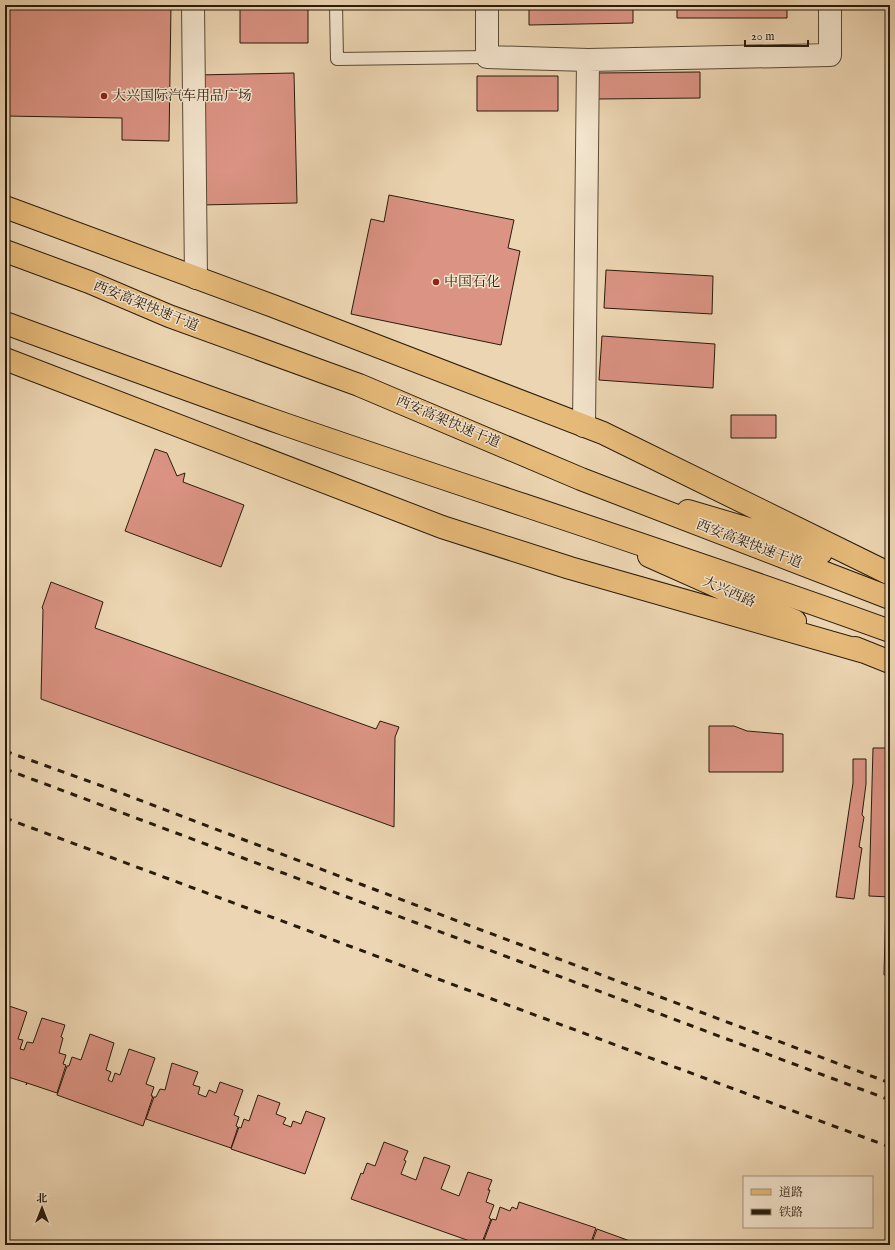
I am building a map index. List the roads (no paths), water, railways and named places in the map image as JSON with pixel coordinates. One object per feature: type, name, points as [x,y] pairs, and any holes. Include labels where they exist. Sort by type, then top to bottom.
[{"type":"main road","points":[[5,208],[281,309],[603,433],[890,575]]},
{"type":"main road","name":"西安高架快速干道","points":[[5,251],[89,282],[169,316],[359,385],[581,479],[890,598]]},
{"type":"main road","points":[[5,323],[270,419],[800,598],[890,631]]},
{"type":"main road","points":[[5,359],[442,527],[570,568],[868,653]]},
{"type":"main road","points":[[581,479],[776,537],[890,575]]},
{"type":"main road","name":"大兴西路","points":[[569,520],[890,662]]},
{"type":"street","points":[[193,5],[196,278]]},
{"type":"street","points":[[487,5],[487,57],[588,60],[830,55],[830,5]]},
{"type":"street","points":[[584,426],[588,60]]},
{"type":"lane","points":[[336,5],[337,59],[487,57]]},
{"type":"railway","points":[[5,751],[113,790],[890,1083]]},
{"type":"railway","points":[[5,769],[890,1100]]},
{"type":"railway","points":[[5,818],[890,1147]]},
{"type":"place","name":"大兴国际汽车用品广场","points":[[104,96]]},
{"type":"place","name":"中国石化","points":[[436,282]]}]
